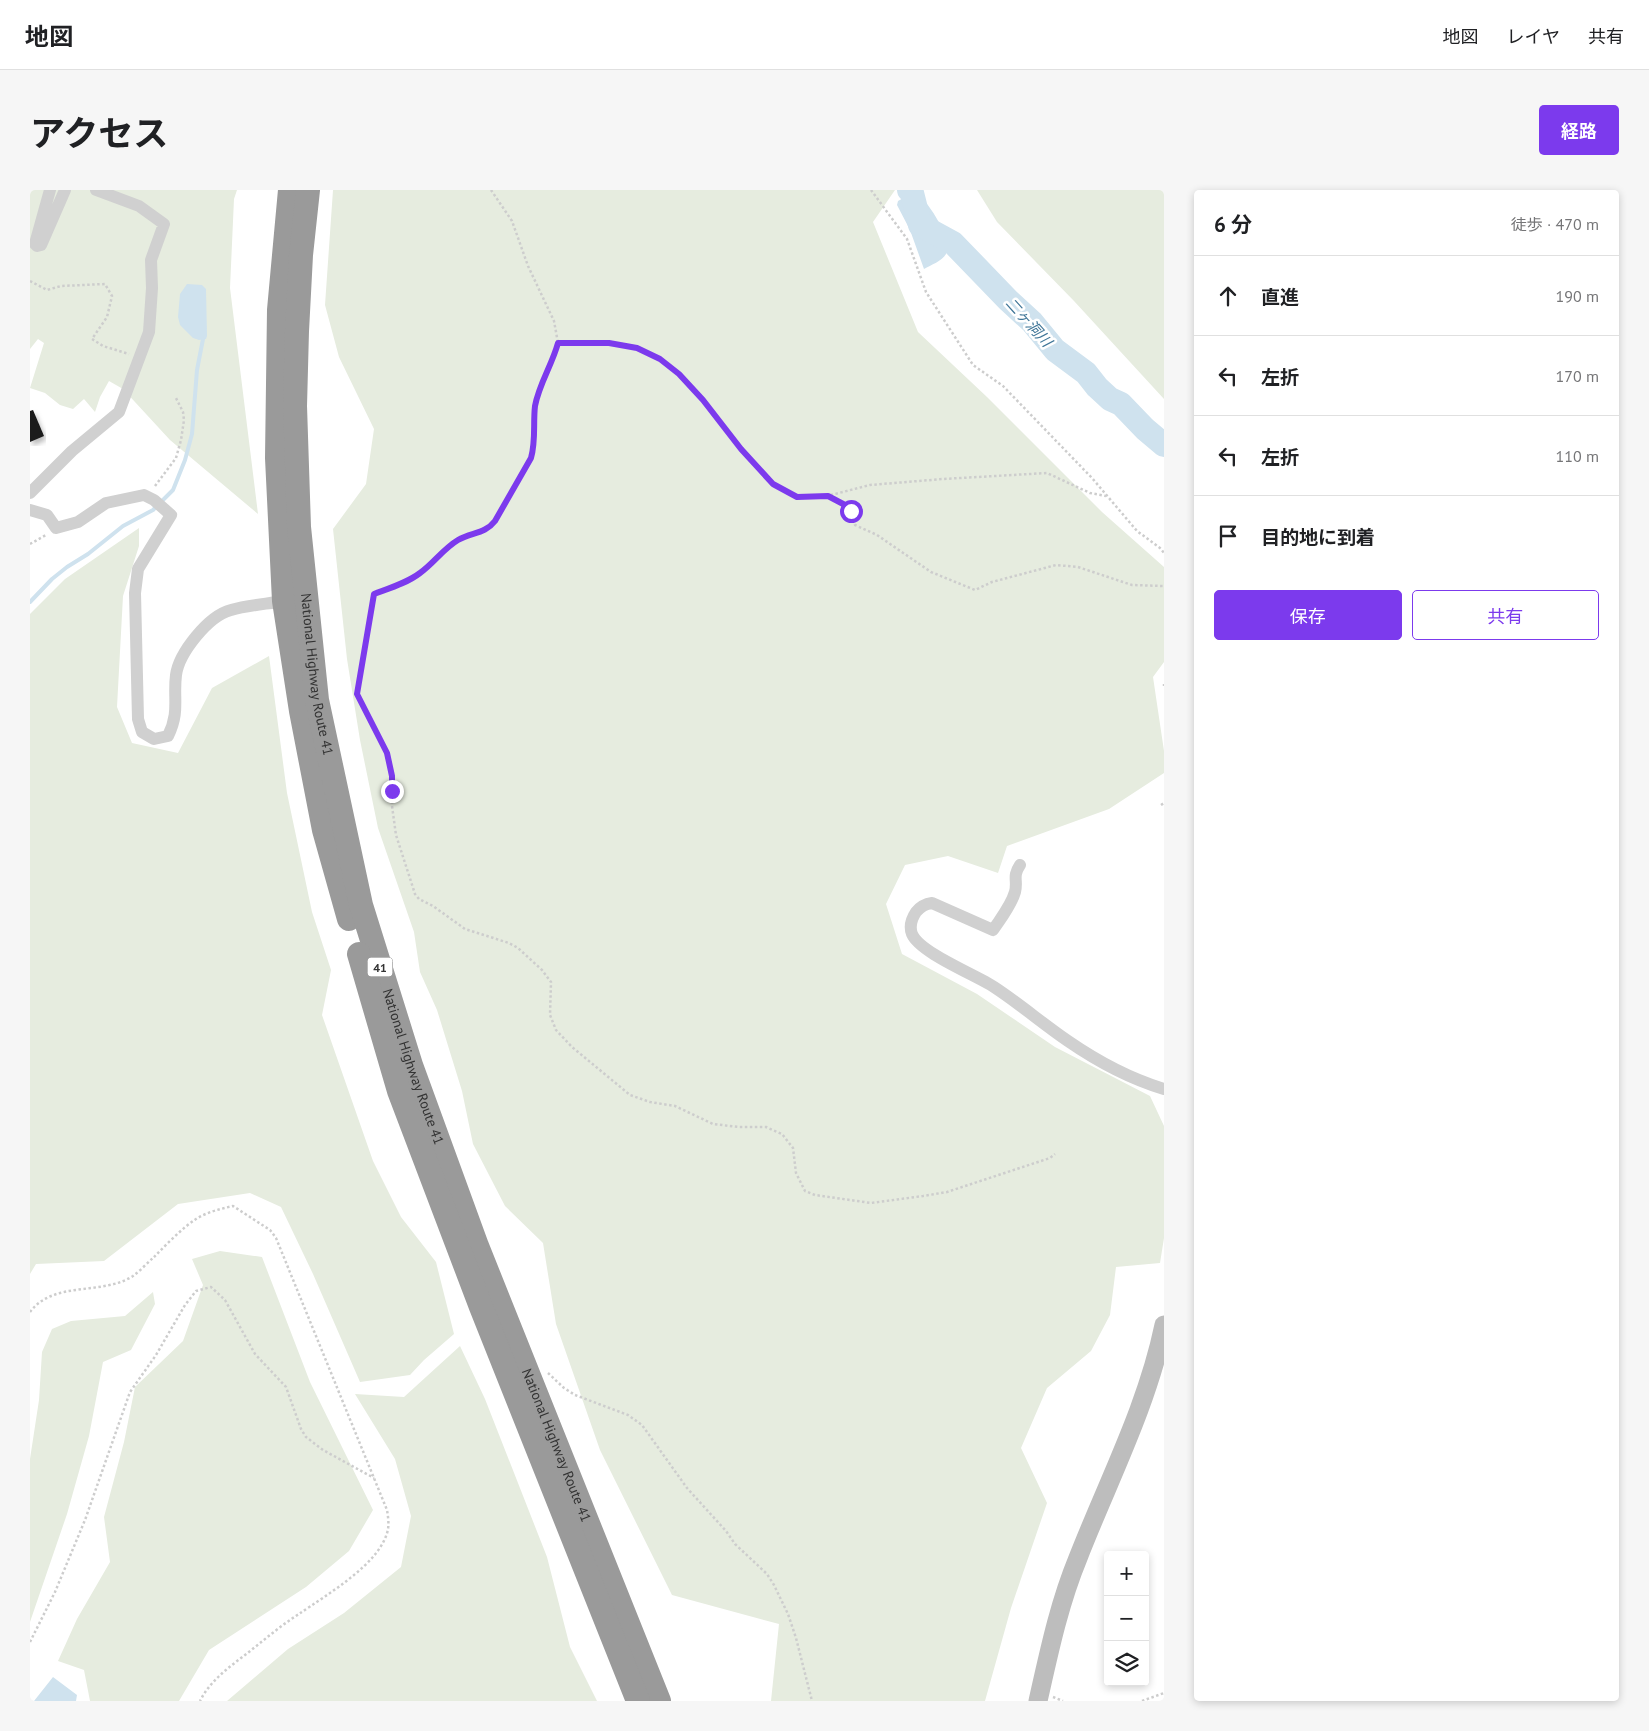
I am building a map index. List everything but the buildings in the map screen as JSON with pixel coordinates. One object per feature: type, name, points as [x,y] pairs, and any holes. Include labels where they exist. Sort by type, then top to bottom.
[{"type":"highway","name":"National Highway Route 41","points":[[290,190],[299,527],[317,700],[361,905],[410,1065],[474,1237],[659,1701]]},
{"type":"highway","name":"National Highway Route 41","points":[[308,190],[279,310],[277,458],[284,601],[301,710],[324,830],[399,1091],[481,1307],[638,1701]]},
{"type":"street","points":[[50,190],[36,236],[35,244],[37,246],[41,245],[65,190]]},
{"type":"street","points":[[30,493],[72,451],[119,412],[149,332],[152,288],[151,260],[164,224],[139,206],[96,190]]},
{"type":"street","points":[[281,190],[292,254]]},
{"type":"street","points":[[292,254],[316,190]]},
{"type":"street","points":[[30,510],[47,515],[56,528],[78,522],[106,503],[154,501],[171,515],[138,570],[135,593],[138,719],[142,732],[154,739],[168,736],[174,724],[178,664],[185,650],[211,622],[229,610],[284,601]]},
{"type":"street","points":[[1020,865],[1015,873],[1016,890],[1011,903],[993,930],[932,903],[925,904],[917,910],[912,918],[912,934],[929,951],[1012,998],[1079,1048],[1122,1071],[1164,1089]]},
{"type":"street","points":[[1038,1701],[1052,1636],[1064,1596],[1137,1418],[1158,1352],[1164,1326]]},
{"type":"path","points":[[491,190],[512,220],[528,266],[554,321],[558,343],[554,358],[539,388],[535,407],[534,450],[495,521],[489,529],[459,540],[446,549],[419,574],[403,583],[374,594],[357,694],[387,753],[392,776],[392,806],[396,835],[415,894],[419,900],[433,906],[465,929],[509,943],[518,948],[542,970],[551,982],[550,1015],[556,1030],[572,1047],[630,1095],[650,1102],[675,1106],[712,1124],[766,1127],[782,1134],[793,1148],[796,1173],[805,1191],[871,1203],[923,1196],[947,1192],[1050,1158],[1055,1154]]},
{"type":"path","points":[[872,190],[907,239],[926,292],[973,365],[1003,386],[1092,478],[1137,530],[1164,553]]},
{"type":"path","points":[[30,280],[47,290],[61,286],[105,284],[112,296],[107,317],[92,339],[103,346],[139,359]]},
{"type":"path","points":[[558,343],[609,343],[637,348],[660,359],[679,374],[703,400],[741,449],[773,484],[797,497],[828,496],[870,485],[1047,473],[1090,493],[1106,496]]},
{"type":"path","points":[[154,501],[162,478],[176,458],[181,440],[184,420],[183,412],[176,398]]},
{"type":"path","points":[[828,496],[847,506],[851,511],[855,525],[877,535],[931,572],[974,590],[992,582],[1056,565],[1078,567],[1132,585],[1164,586]]},
{"type":"path","points":[[30,544],[56,528]]},
{"type":"path","points":[[30,1312],[49,1297],[80,1289],[113,1284],[133,1276],[196,1219],[214,1211],[232,1206],[270,1230],[276,1238],[387,1510],[388,1529],[381,1546],[355,1574],[328,1595],[298,1614],[223,1672],[205,1691],[200,1701]]},
{"type":"path","points":[[30,1642],[55,1592],[85,1520],[130,1392],[156,1355],[185,1305],[196,1291],[211,1287],[225,1300],[255,1354],[286,1387],[301,1429],[306,1437],[322,1450],[375,1479]]},
{"type":"path","points":[[544,1368],[554,1379],[575,1395],[628,1416],[642,1425],[688,1488],[735,1544],[767,1574],[780,1596],[796,1638],[812,1701]]},
{"type":"path","points":[[1142,1701],[1164,1693]]},
{"type":"shaded area","points":[[30,190],[237,190],[234,199],[230,288],[258,514],[170,440],[123,389],[109,381],[100,397],[95,412],[84,399],[73,409],[60,405],[45,393],[30,388],[44,343],[38,339],[30,349]]},
{"type":"shaded area","points":[[333,190],[895,190],[873,222],[918,332],[987,397],[1102,512],[1164,567],[1164,662],[1153,677],[1164,751],[1164,773],[1109,809],[1007,846],[998,873],[948,856],[905,865],[886,904],[902,954],[977,994],[1055,1047],[1150,1096],[1164,1126],[1164,1238],[1160,1263],[1116,1267],[1110,1315],[1091,1351],[1047,1388],[1021,1448],[1047,1503],[1011,1608],[985,1701],[771,1701],[779,1624],[672,1595],[600,1450],[556,1324],[543,1243],[505,1206],[473,1144],[462,1091],[437,1010],[420,972],[414,932],[378,828],[360,740],[347,659],[333,529],[366,484],[374,429],[339,357],[325,305]]},
{"type":"shaded area","points":[[977,190],[1164,190],[1164,399],[1074,301],[997,222]]},
{"type":"shaded area","points":[[139,528],[139,546],[123,596],[117,707],[132,743],[178,753],[212,688],[269,656],[287,793],[312,912],[331,970],[322,1015],[373,1161],[401,1217],[436,1262],[454,1334],[410,1375],[360,1382],[313,1274],[281,1207],[250,1193],[178,1204],[104,1261],[36,1264],[30,1274],[30,614],[65,579]]},
{"type":"shaded area","points":[[220,1251],[262,1257],[310,1382],[373,1510],[349,1551],[306,1587],[209,1650],[179,1701],[90,1701],[84,1670],[58,1661],[77,1619],[110,1562],[104,1517],[124,1442],[135,1387],[183,1341],[203,1285],[192,1259]]},
{"type":"shaded area","points":[[153,1292],[155,1304],[131,1350],[103,1362],[89,1436],[67,1514],[30,1622],[30,1459],[39,1400],[42,1352],[52,1329],[71,1321],[125,1316]]},
{"type":"shaded area","points":[[460,1346],[485,1399],[547,1557],[570,1647],[597,1701],[227,1701],[288,1649],[344,1613],[401,1567],[411,1516],[395,1459],[355,1394],[404,1397]]},
{"type":"water","points":[[912,193],[921,197],[931,209],[940,224],[946,241],[946,254],[939,261],[924,269],[910,230],[897,205],[898,201]]},
{"type":"water","points":[[187,284],[202,285],[206,289],[206,339],[199,340],[193,338],[180,325],[178,317],[180,294]]},
{"type":"water","points":[[53,1677],[77,1695],[76,1701],[34,1701]]},
{"type":"waterway","name":"二ヶ洞川","points":[[909,190],[912,193],[920,225],[953,243],[1032,322],[1055,350],[1086,373],[1097,387],[1110,399],[1121,404],[1145,429],[1164,445]]},
{"type":"waterway","points":[[30,602],[52,579],[67,567],[88,554],[123,526],[153,510],[173,490],[185,460],[192,434],[197,370],[203,339]]},
{"type":"route","points":[[392,791],[392,776],[387,753],[357,694],[374,594],[403,583],[419,574],[446,549],[459,540],[489,529],[495,521],[534,450],[535,407],[539,388],[554,358],[558,343],[609,343],[637,348],[660,359],[679,374],[703,400],[741,449],[773,484],[797,497],[828,496],[847,506],[851,511]]}]
